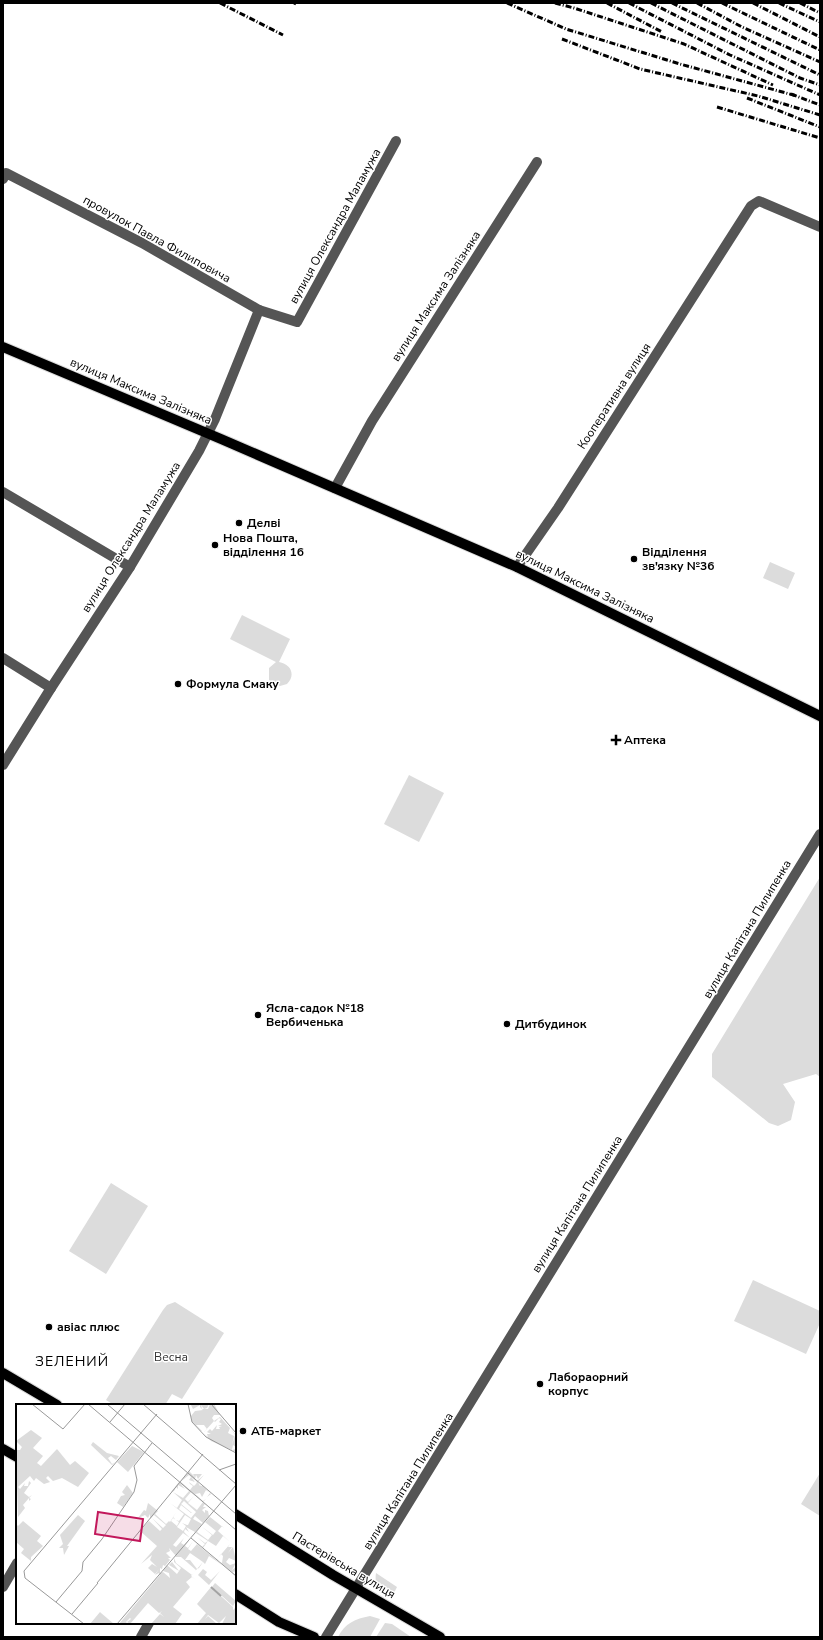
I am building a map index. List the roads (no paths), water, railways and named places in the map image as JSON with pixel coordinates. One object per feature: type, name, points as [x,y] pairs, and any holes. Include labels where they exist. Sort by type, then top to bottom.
[{"type":"main road","name":"вулиця Максима Залізняка","points":[[3,347],[209,433],[517,567],[820,716]]},
{"type":"main road","points":[[3,1373],[55,1404]]},
{"type":"main road","points":[[3,1449],[16,1456]]},
{"type":"main road","name":"Пастерівська вулиця","points":[[236,1515],[440,1637]]},
{"type":"main road","points":[[236,1595],[279,1622],[314,1637]]},
{"type":"street","name":"вулиця Олександра Маламужа","points":[[296,322],[396,141]]},
{"type":"street","name":"вулиця Максима Залізняка","points":[[336,488],[372,421],[537,162]]},
{"type":"street","name":"провулок Павла Филиповича","points":[[5,176],[142,243],[259,310],[296,322]]},
{"type":"street","name":"Кооперативна вулиця","points":[[517,567],[558,508],[751,206],[759,201],[820,227]]},
{"type":"street","name":"вулиця Олександра Маламужа","points":[[3,765],[130,567],[209,433],[259,310]]},
{"type":"street","points":[[3,492],[130,567]]},
{"type":"street","points":[[3,658],[51,688]]},
{"type":"street","name":"вулиця Капітана Пилипенка","points":[[326,1637],[820,834]]},
{"type":"street","points":[[3,1587],[16,1565]]},
{"type":"street","points":[[141,1637],[148,1624]]},
{"type":"railway","points":[[220,3],[283,35]]},
{"type":"railway","points":[[507,3],[566,29],[680,64],[797,96]]},
{"type":"railway","points":[[555,3],[684,44],[773,85]]},
{"type":"railway","points":[[607,3],[662,32]]},
{"type":"railway","points":[[629,3],[730,55],[820,95]]},
{"type":"railway","points":[[651,3],[800,78],[820,85]]},
{"type":"railway","points":[[672,3],[820,75]]},
{"type":"railway","points":[[697,3],[742,27],[820,62]]},
{"type":"railway","points":[[722,3],[820,50]]},
{"type":"railway","points":[[753,3],[820,37]]},
{"type":"railway","points":[[779,3],[820,22]]},
{"type":"railway","points":[[800,3],[820,13]]},
{"type":"railway","points":[[562,39],[640,69],[758,96],[820,115]]},
{"type":"railway","points":[[791,94],[820,105]]},
{"type":"railway","points":[[747,98],[820,127]]},
{"type":"railway","points":[[717,107],[820,138]]},
{"type":"place","name":"Делві","points":[[239,523]]},
{"type":"place","name":"Нова Пошта, відділення 16","points":[[215,545]]},
{"type":"place","name":"Відділення зв'язку №36","points":[[634,559]]},
{"type":"place","name":"Формула Смаку","points":[[178,684]]},
{"type":"place","name":"Аптека","points":[[616,740]]},
{"type":"place","name":"Ясла-садок №18 Вербиченька","points":[[258,1015]]},
{"type":"place","name":"Дитбудинок","points":[[507,1024]]},
{"type":"place","name":"авіас плюс","points":[[49,1327]]},
{"type":"place","name":"Лабораорний корпус","points":[[540,1384]]},
{"type":"place","name":"АТБ-маркет","points":[[243,1431]]},
{"type":"district","name":"ЗЕЛЕНИЙ","points":[[72,1361]]},
{"type":"park label","name":"Весна","points":[[171,1357]]}]
